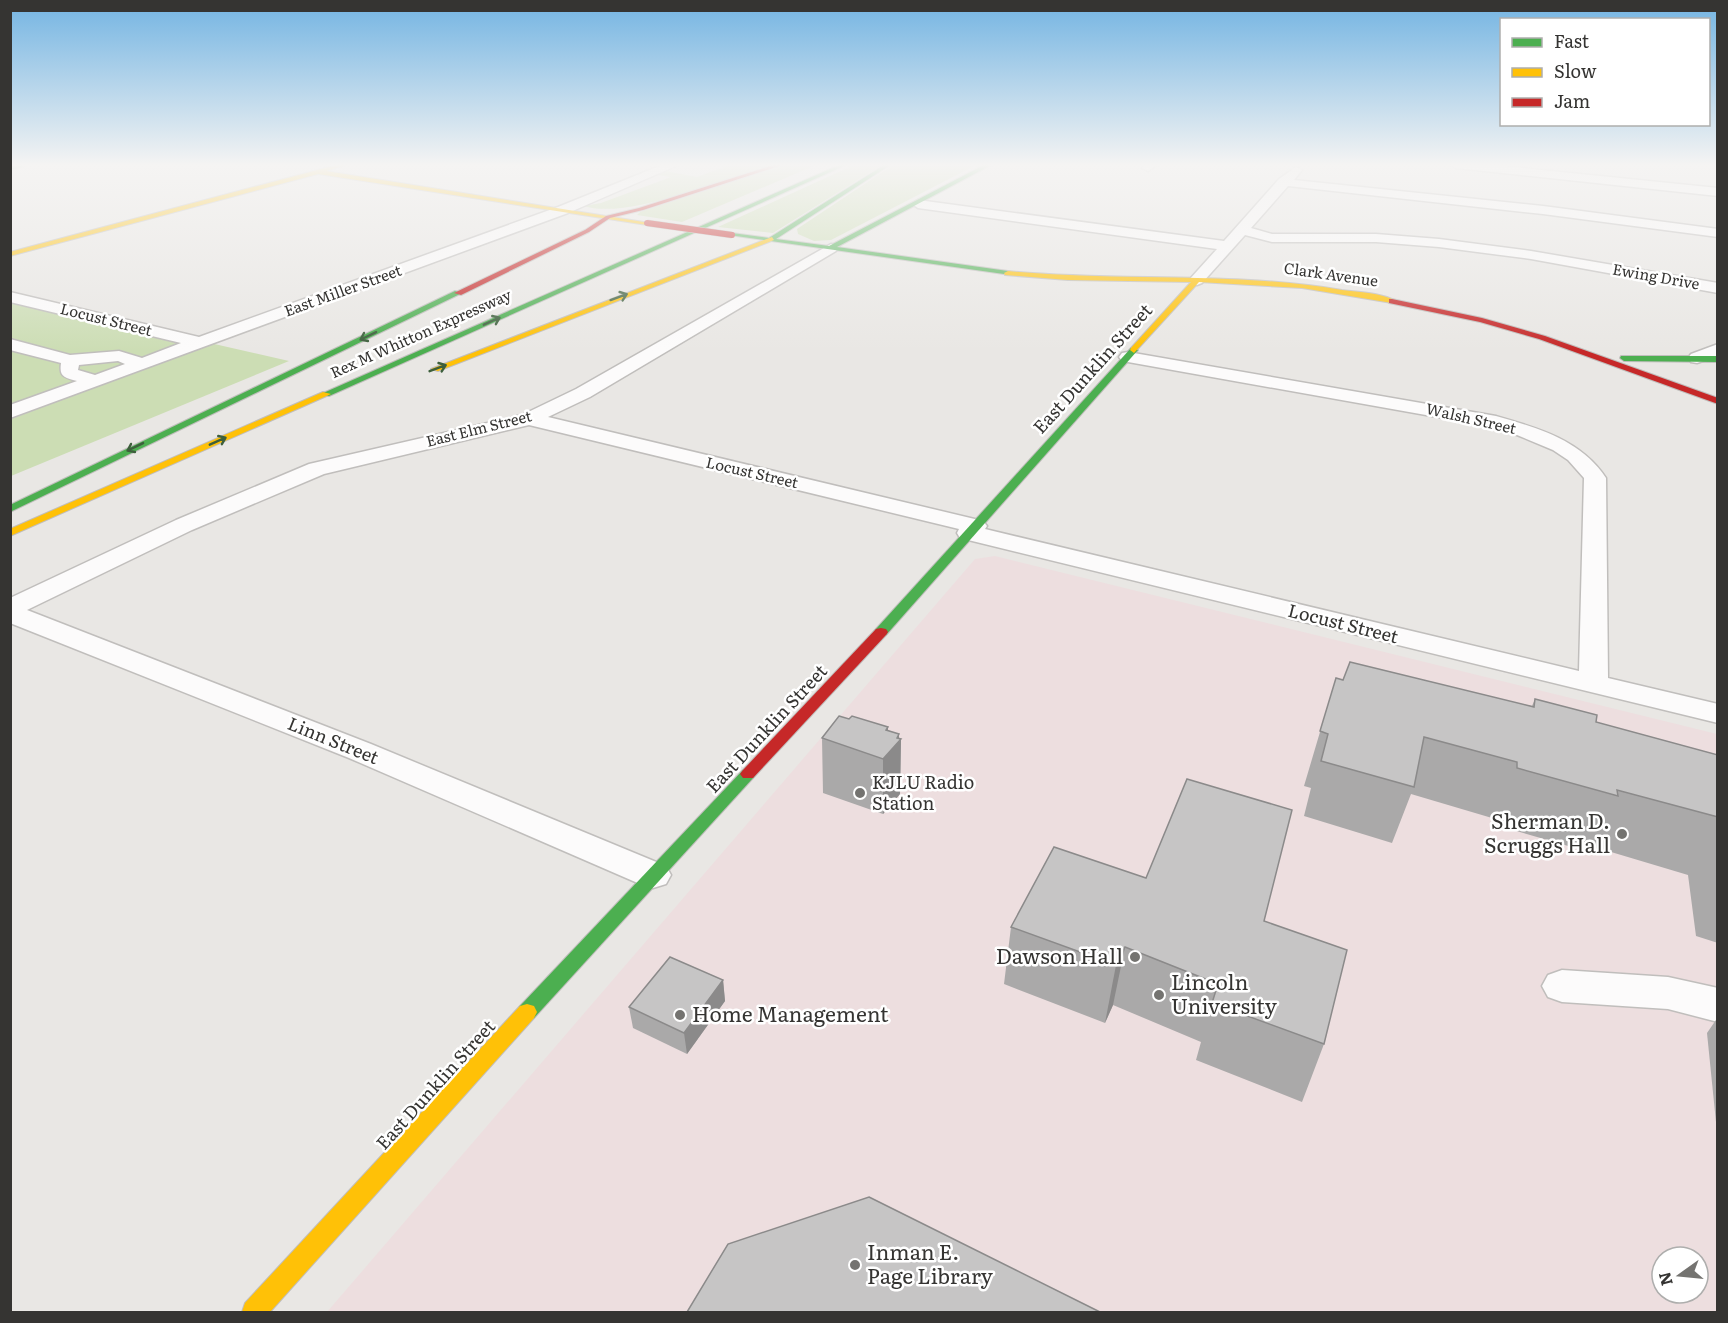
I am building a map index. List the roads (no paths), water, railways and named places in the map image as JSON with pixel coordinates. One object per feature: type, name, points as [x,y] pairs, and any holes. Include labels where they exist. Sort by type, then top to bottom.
[{"type":"main road","points":[[10,254],[113,227]]},
{"type":"main road","points":[[10,511],[593,227]]},
{"type":"main road","points":[[673,227],[1121,286],[1166,298]]},
{"type":"main road","name":"Rex M Whitton Expressway","points":[[304,388],[681,227]]},
{"type":"main road","name":"Rex M Whitton Expressway","points":[[10,533],[704,227]]},
{"type":"main road","points":[[418,376],[771,240],[792,227]]},
{"type":"main road","name":"East Elm Street","points":[[831,248],[873,227]]},
{"type":"main road","name":"Clark Avenue","points":[[1121,286],[1197,280],[1247,281],[1355,293],[1418,305],[1491,323],[1607,359],[1718,401]]},
{"type":"main road","name":"East Dunklin Street","points":[[254,1312],[653,875],[862,654],[1128,357],[1166,298],[1197,280]]},
{"type":"main road","points":[[1607,359],[1718,359]]},
{"type":"main road","points":[[10,511],[206,430]]},
{"type":"main road","points":[[68,507],[242,446]]},
{"type":"street","name":"East Miller Street","points":[[10,412],[517,227]]},
{"type":"street","name":"Ewing Drive","points":[[1123,227],[1233,239],[1376,238],[1439,243],[1531,255],[1718,288]]},
{"type":"street","name":"East Dunklin Street","points":[[1197,280],[1244,227]]},
{"type":"street","points":[[1665,227],[1718,234]]},
{"type":"street","name":"East Elm Street","points":[[10,608],[184,525],[317,469],[529,419],[583,393],[831,248]]},
{"type":"street","name":"Locust Street","points":[[10,297],[201,343]]},
{"type":"street","points":[[10,344],[70,360],[119,356],[144,364]]},
{"type":"street","points":[[1697,358],[1718,349]]},
{"type":"street","name":"Walsh Street","points":[[1128,357],[1475,417],[1525,431],[1580,459],[1591,469],[1594,478],[1593,685]]},
{"type":"street","points":[[70,360],[69,373],[96,381]]},
{"type":"street","name":"Locust Street","points":[[529,419],[1593,685],[1718,714]]},
{"type":"street","name":"Linn Street","points":[[10,613],[360,751],[653,875]]},
{"type":"street","points":[[1562,986],[1668,993],[1718,1005]]},
{"type":"place","name":"KJLU Radio Station","points":[[860,793]]},
{"type":"place","name":"Sherman D. Scruggs Hall","points":[[1622,834]]},
{"type":"place","name":"Dawson Hall","points":[[1135,957]]},
{"type":"place","name":"Lincoln University","points":[[1159,995]]},
{"type":"place","name":"Home Management","points":[[680,1015]]},
{"type":"place","name":"Inman E. Page Library","points":[[855,1265]]}]
